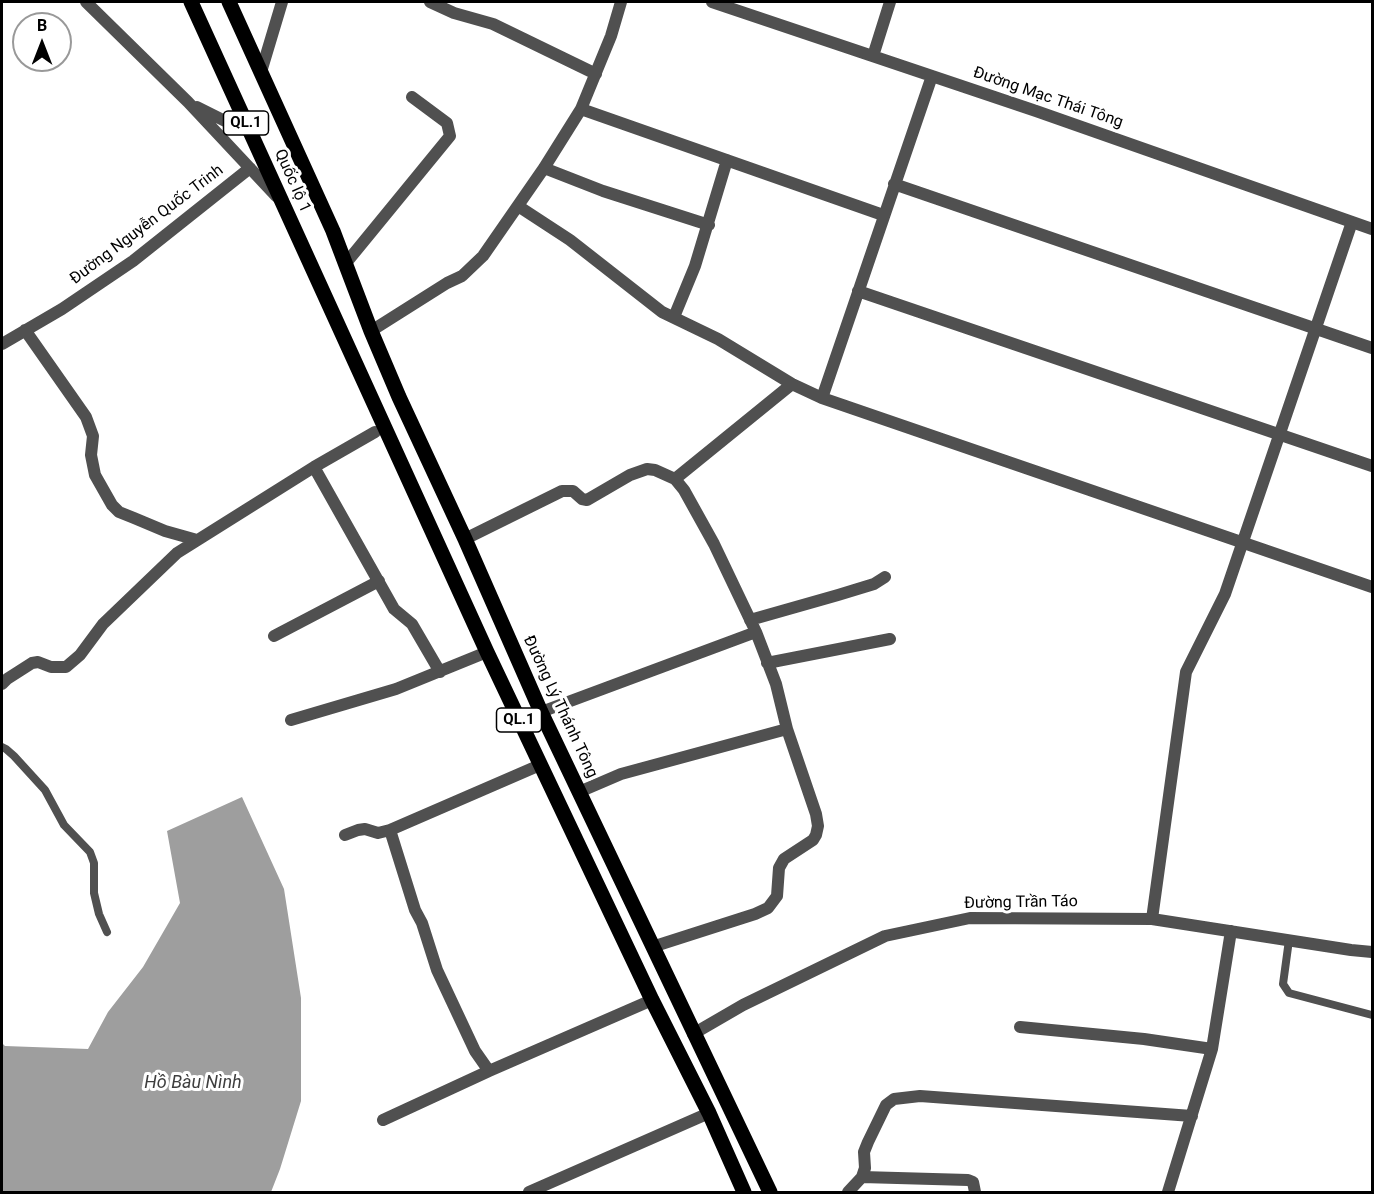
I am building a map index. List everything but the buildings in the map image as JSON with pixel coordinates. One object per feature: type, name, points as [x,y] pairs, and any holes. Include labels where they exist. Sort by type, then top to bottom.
[{"type":"main road","name":"Quốc lộ 1","points":[[191,2],[487,652]]},
{"type":"main road","name":"Quốc lộ 1","points":[[229,2],[333,231]]},
{"type":"main road","name":"Đường Lý Thánh Tông","points":[[333,231],[371,332],[541,712],[770,1192]]},
{"type":"main road","name":"QL.1","points":[[487,652],[652,1000],[709,1113],[744,1192]]},
{"type":"main road","points":[[652,1000],[673,988]]},
{"type":"street","points":[[86,2],[188,102],[281,201]]},
{"type":"street","points":[[261,72],[282,2]]},
{"type":"street","points":[[430,2],[454,14],[493,24],[596,74]]},
{"type":"street","points":[[371,332],[462,276],[483,256],[544,168],[581,109],[611,36],[621,2]]},
{"type":"street","name":"Đường Mạc Thái Tông","points":[[712,2],[1372,229]]},
{"type":"street","points":[[873,56],[890,2]]},
{"type":"street","points":[[822,399],[883,214],[932,76]]},
{"type":"street","points":[[346,262],[450,136],[447,123],[412,97]]},
{"type":"street","points":[[188,102],[231,124],[246,123]]},
{"type":"street","points":[[581,109],[883,214]]},
{"type":"street","points":[[674,317],[695,267],[727,160]]},
{"type":"street","name":"Đường Nguyễn Quốc Trinh","points":[[2,344],[76,300],[133,261],[249,168]]},
{"type":"street","points":[[544,168],[593,188],[709,225]]},
{"type":"street","points":[[894,184],[1372,348]]},
{"type":"street","points":[[518,206],[570,240],[655,308],[718,339],[792,384],[822,399],[1372,587]]},
{"type":"street","points":[[1152,919],[1186,672],[1225,594],[1278,433],[1352,222]]},
{"type":"street","points":[[858,291],[1372,466]]},
{"type":"street","points":[[26,330],[86,417],[93,436],[91,455],[95,475],[112,505],[119,512],[165,531],[197,540]]},
{"type":"street","points":[[675,480],[792,384]]},
{"type":"street","points":[[2,684],[32,663],[38,662],[61,668],[72,662],[103,624],[177,553],[314,467],[375,432]]},
{"type":"street","points":[[314,467],[394,609],[412,624],[440,672]]},
{"type":"street","points":[[465,539],[562,491],[573,491],[582,499],[587,500],[630,475],[647,469],[655,470],[675,480],[684,490],[714,543],[756,632],[776,684],[787,729],[816,814],[818,826],[816,835],[813,840],[784,859],[779,868],[777,896],[768,908],[756,914],[652,947]]},
{"type":"street","points":[[750,620],[838,596],[874,584],[885,577]]},
{"type":"street","points":[[274,636],[379,581]]},
{"type":"street","points":[[541,712],[756,632]]},
{"type":"street","points":[[767,663],[890,639]]},
{"type":"street","points":[[291,720],[396,688],[487,652]]},
{"type":"street","points":[[579,792],[629,771],[787,729]]},
{"type":"street","points":[[345,835],[364,829],[378,833],[390,830],[540,765]]},
{"type":"street","points":[[390,830],[437,970],[475,1051],[489,1071]]},
{"type":"street","name":"Đường Trần Táo","points":[[693,1034],[743,1005],[885,936],[970,918],[1152,919],[1372,952]]},
{"type":"street","points":[[1168,1192],[1212,1049],[1232,931]]},
{"type":"street","points":[[383,1120],[652,1000]]},
{"type":"street","points":[[1020,1027],[1144,1039],[1212,1049]]},
{"type":"street","points":[[848,1192],[862,1177],[865,1168],[864,1152],[868,1142],[886,1105],[894,1098],[904,1096],[1192,1116]]},
{"type":"street","points":[[529,1192],[709,1113]]},
{"type":"street","points":[[862,1177],[968,1180],[973,1182],[975,1192]]},
{"type":"lane","points":[[2,747],[14,756],[45,790],[64,825],[90,852],[94,863],[94,893],[106,932]]},
{"type":"lane","points":[[1289,940],[1283,984],[1289,993],[1372,1015]]},
{"type":"water","name":"Hồ Bàu Nình","points":[[242,797],[284,889],[301,998],[301,1101],[271,1192],[2,1192],[2,1043],[5,1046],[88,1049],[108,1012],[143,967],[180,903],[167,831]]}]
